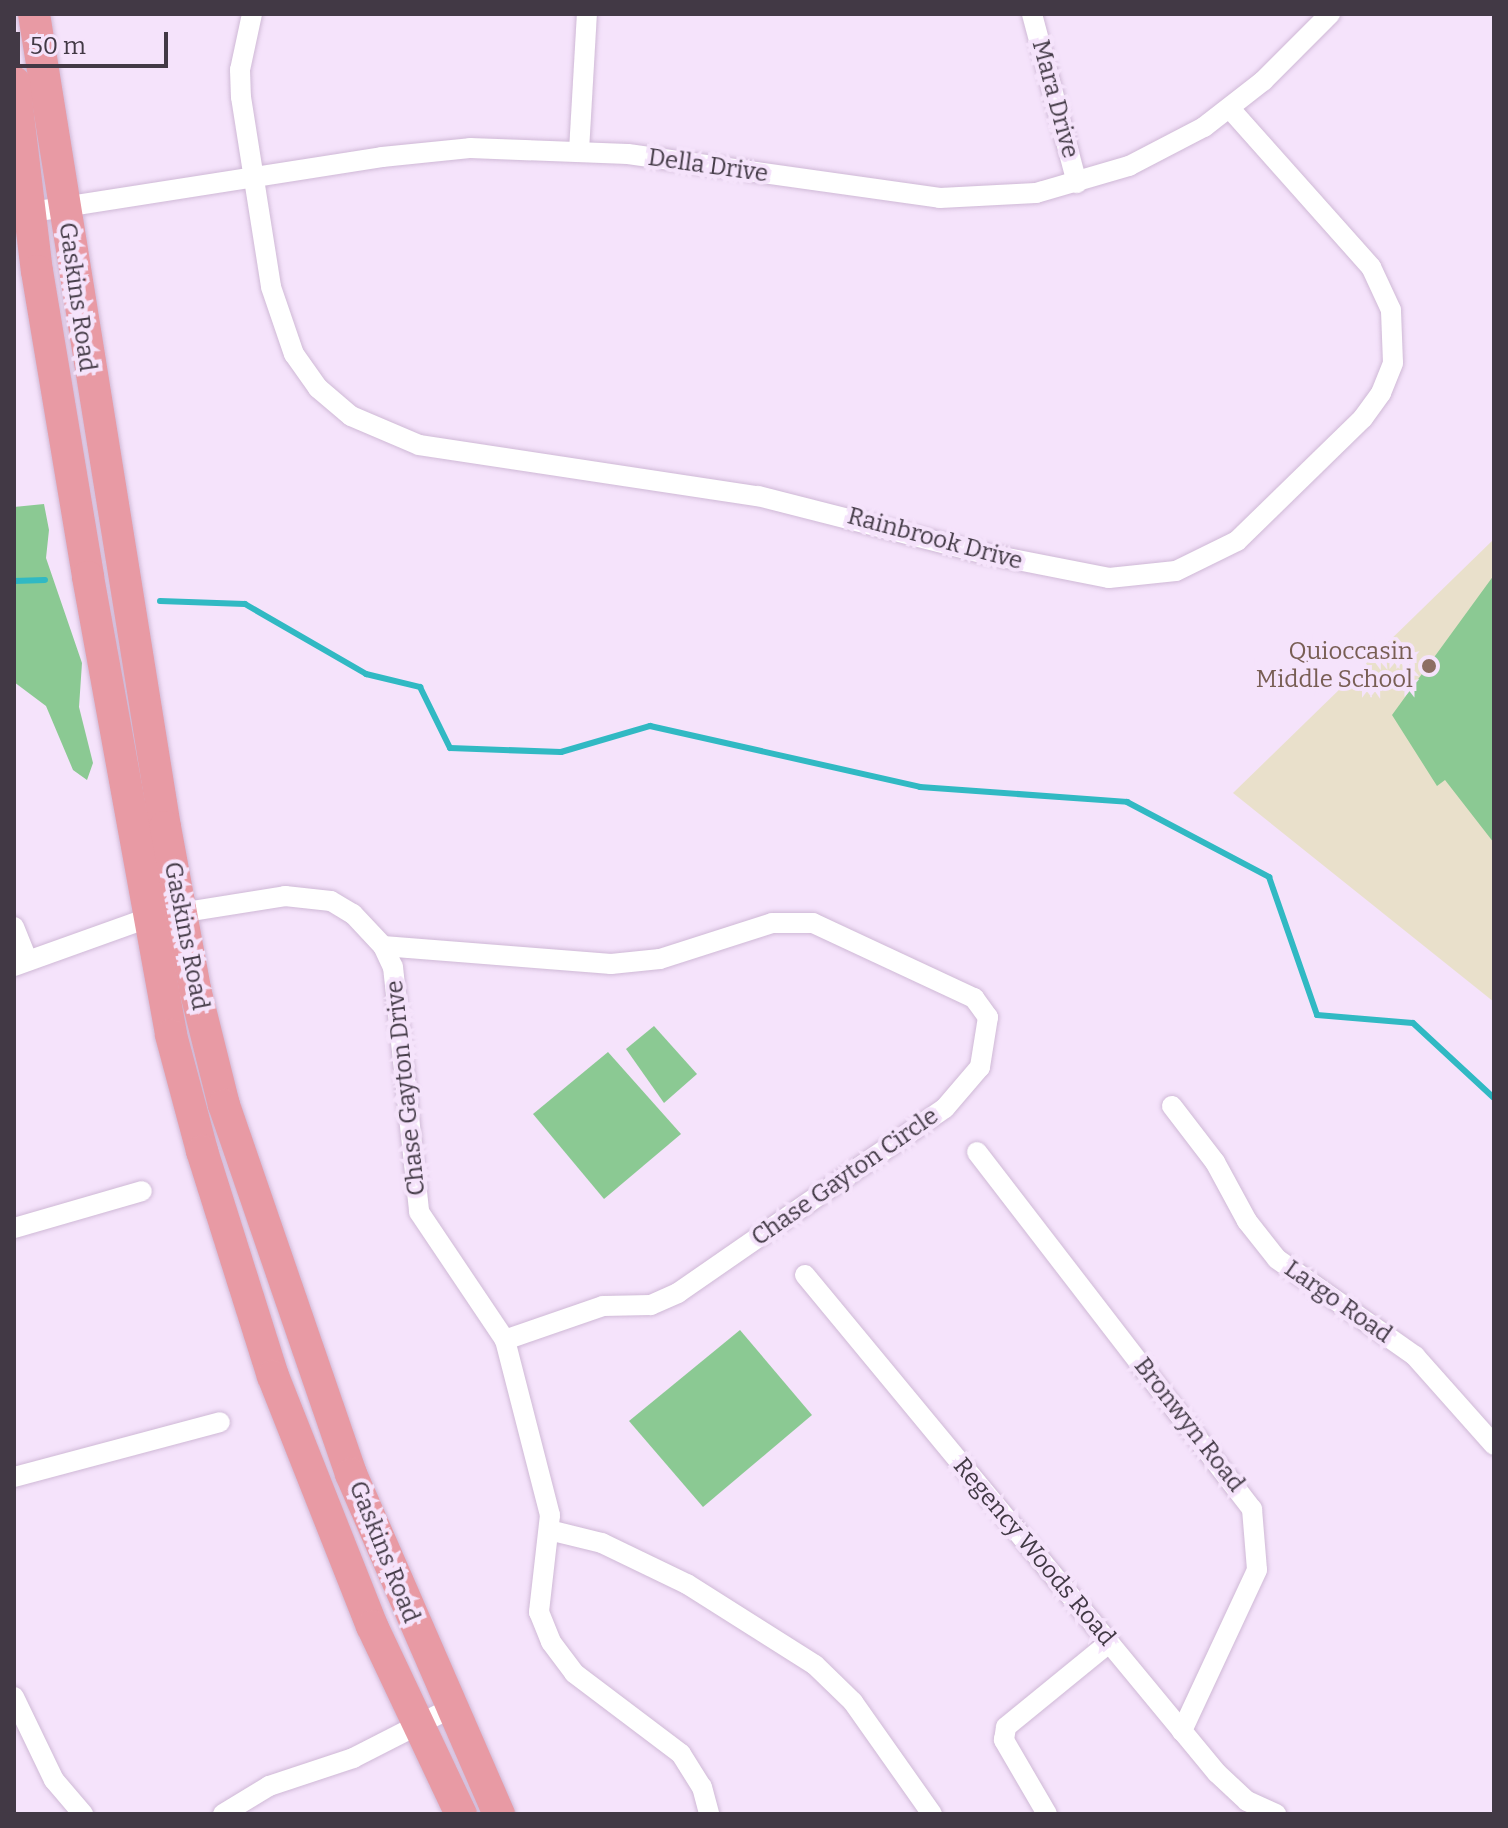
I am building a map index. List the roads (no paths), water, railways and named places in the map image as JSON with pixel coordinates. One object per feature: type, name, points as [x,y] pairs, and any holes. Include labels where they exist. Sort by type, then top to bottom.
[{"type":"main road","name":"Gaskins Road","points":[[34,14],[181,912],[224,1105],[256,1209],[351,1474],[449,1709],[499,1814]]},
{"type":"main road","name":"Gaskins Road","points":[[14,82],[37,271],[148,918],[202,1151],[255,1324],[314,1486],[418,1725],[461,1814]]},
{"type":"street","name":"Rainbrook Drive","points":[[252,14],[240,70],[281,328],[318,388],[372,429],[419,445],[770,498],[1008,559],[1128,578],[1185,568],[1237,541],[1363,418],[1381,393],[1393,363],[1391,310],[1371,267],[1230,109]]},
{"type":"street","points":[[579,151],[587,14]]},
{"type":"street","name":"Mara Drive","points":[[1032,14],[1077,183]]},
{"type":"street","name":"Della Drive","points":[[32,212],[440,150],[579,151],[940,198],[995,199],[1077,183],[1162,151],[1230,109],[1330,14]]},
{"type":"street","name":"Chase Gayton Drive","points":[[21,963],[148,918],[285,896],[331,901],[353,914],[383,946],[393,967],[419,1212],[505,1340],[549,1530],[538,1596],[551,1642],[590,1688],[613,1699],[681,1754],[702,1787],[709,1814]]},
{"type":"street","name":"Chase Gayton Circle","points":[[383,946],[611,964],[660,959],[772,923],[813,923],[974,998],[988,1017],[980,1067],[945,1108],[678,1293],[651,1305],[603,1306],[505,1340]]},
{"type":"street","points":[[14,927],[21,963]]},
{"type":"street","name":"Largo Road","points":[[1172,1106],[1215,1162],[1247,1221],[1277,1259],[1415,1356],[1494,1445]]},
{"type":"street","name":"Bronwyn Road","points":[[977,1152],[1252,1509],[1257,1570],[1182,1731]]},
{"type":"street","points":[[14,1228],[142,1191]]},
{"type":"street","name":"Regency Woods Road","points":[[805,1275],[1235,1792],[1276,1814]]},
{"type":"street","points":[[14,1477],[220,1422]]},
{"type":"street","points":[[549,1530],[602,1543],[687,1584],[815,1665],[853,1702],[932,1814]]},
{"type":"street","points":[[1047,1814],[1004,1740],[1006,1727],[1109,1643]]},
{"type":"street","points":[[14,1697],[54,1780],[83,1814]]},
{"type":"street","points":[[223,1814],[269,1786],[353,1758],[449,1709]]},
{"type":"waterway","points":[[14,581],[45,580]]},
{"type":"waterway","points":[[160,601],[245,604],[366,674],[420,687],[450,748],[561,752],[650,726],[920,787],[1127,802],[1269,877],[1317,1015],[1413,1023],[1494,1098]]},
{"type":"place","name":"Quioccasin Middle School","points":[[1429,666]]}]
